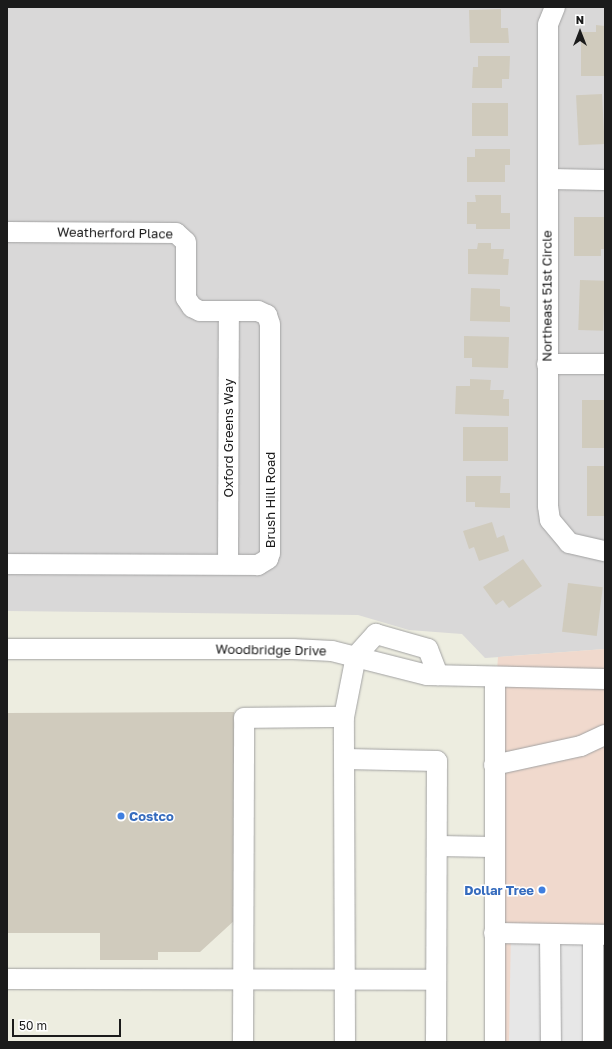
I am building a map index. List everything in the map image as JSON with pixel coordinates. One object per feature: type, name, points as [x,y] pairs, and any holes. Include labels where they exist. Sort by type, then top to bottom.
[{"type":"street","name":"Northeast 51st Circle","points":[[555,7],[548,24],[547,364],[550,520],[569,543],[605,551]]},
{"type":"street","points":[[548,179],[605,180]]},
{"type":"street","name":"Weatherford Place","points":[[7,232],[176,233],[186,245],[188,303],[197,310],[229,311]]},
{"type":"street","name":"Oxford Greens Way","points":[[228,564],[229,311]]},
{"type":"street","name":"Brush Hill Road","points":[[7,564],[258,565],[267,560],[270,553],[270,321],[261,311],[229,311]]},
{"type":"street","points":[[547,364],[605,364]]},
{"type":"street","points":[[345,1042],[346,759],[344,717],[356,656],[376,634],[428,648],[438,675]]},
{"type":"street","name":"Woodbridge Drive","points":[[7,649],[293,649],[332,651],[438,675],[495,678],[605,679]]},
{"type":"street","points":[[495,678],[495,1042]]},
{"type":"street","points":[[243,1042],[244,718],[344,717]]},
{"type":"street","points":[[494,764],[581,746],[605,735]]},
{"type":"street","points":[[346,759],[437,761],[436,1042]]},
{"type":"street","points":[[437,846],[494,847]]},
{"type":"street","points":[[494,933],[599,935],[593,1042]]},
{"type":"street","points":[[550,934],[551,1042]]},
{"type":"street","points":[[7,979],[436,980]]},
{"type":"shaded area","points":[[7,7],[605,7],[605,649],[485,658],[462,634],[409,630],[358,615],[7,611]]},
{"type":"shaded area","points":[[605,649],[605,670],[497,670],[498,657]]},
{"type":"shaded area","points":[[497,687],[605,687],[605,1042],[497,1042]]},
{"type":"shaded area","points":[[511,929],[605,931],[603,1042],[509,1042]]},
{"type":"building","points":[[501,9],[501,28],[508,28],[509,43],[470,43],[469,10]]},
{"type":"building","points":[[596,25],[605,26],[605,76],[581,76],[581,32],[596,32]]},
{"type":"building","points":[[478,56],[510,56],[509,79],[502,79],[502,88],[472,88],[473,67],[478,67]]},
{"type":"building","points":[[602,94],[605,144],[579,145],[576,95]]},
{"type":"building","points":[[472,103],[508,103],[508,136],[472,136]]},
{"type":"building","points":[[475,149],[510,149],[510,165],[505,165],[505,182],[467,182],[467,157],[475,157]]},
{"type":"building","points":[[475,195],[501,195],[501,213],[510,213],[510,229],[476,229],[476,224],[467,224],[467,202],[476,202]]},
{"type":"building","points":[[574,217],[605,217],[605,249],[601,249],[601,256],[574,256]]},
{"type":"building","points":[[478,243],[491,243],[491,249],[504,249],[503,259],[509,259],[508,275],[468,274],[468,249],[477,249]]},
{"type":"building","points":[[580,280],[605,281],[603,331],[578,330]]},
{"type":"building","points":[[471,288],[500,289],[500,306],[510,307],[510,322],[470,321]]},
{"type":"building","points":[[464,336],[509,337],[508,368],[472,367],[472,358],[464,358]]},
{"type":"building","points":[[470,379],[491,380],[490,390],[504,390],[503,399],[509,399],[509,416],[455,414],[456,386],[470,386]]},
{"type":"building","points":[[582,400],[605,400],[605,448],[582,448]]},
{"type":"building","points":[[463,427],[508,427],[508,461],[463,461]]},
{"type":"building","points":[[587,466],[605,466],[605,516],[587,516]]},
{"type":"building","points":[[466,476],[501,476],[500,493],[510,493],[510,508],[475,507],[475,502],[466,502]]},
{"type":"building","points":[[492,522],[497,538],[504,535],[509,551],[479,561],[474,547],[469,549],[463,531]]},
{"type":"building","points":[[523,559],[542,586],[509,608],[503,600],[496,605],[483,587]]},
{"type":"building","points":[[568,583],[603,587],[597,636],[562,632]]},
{"type":"building","name":"Costco","points":[[234,712],[236,919],[200,952],[158,952],[158,960],[100,960],[100,933],[7,933],[7,713]]},
{"type":"place","name":"Costco","points":[[121,816]]},
{"type":"place","name":"Dollar Tree","points":[[542,890]]}]
